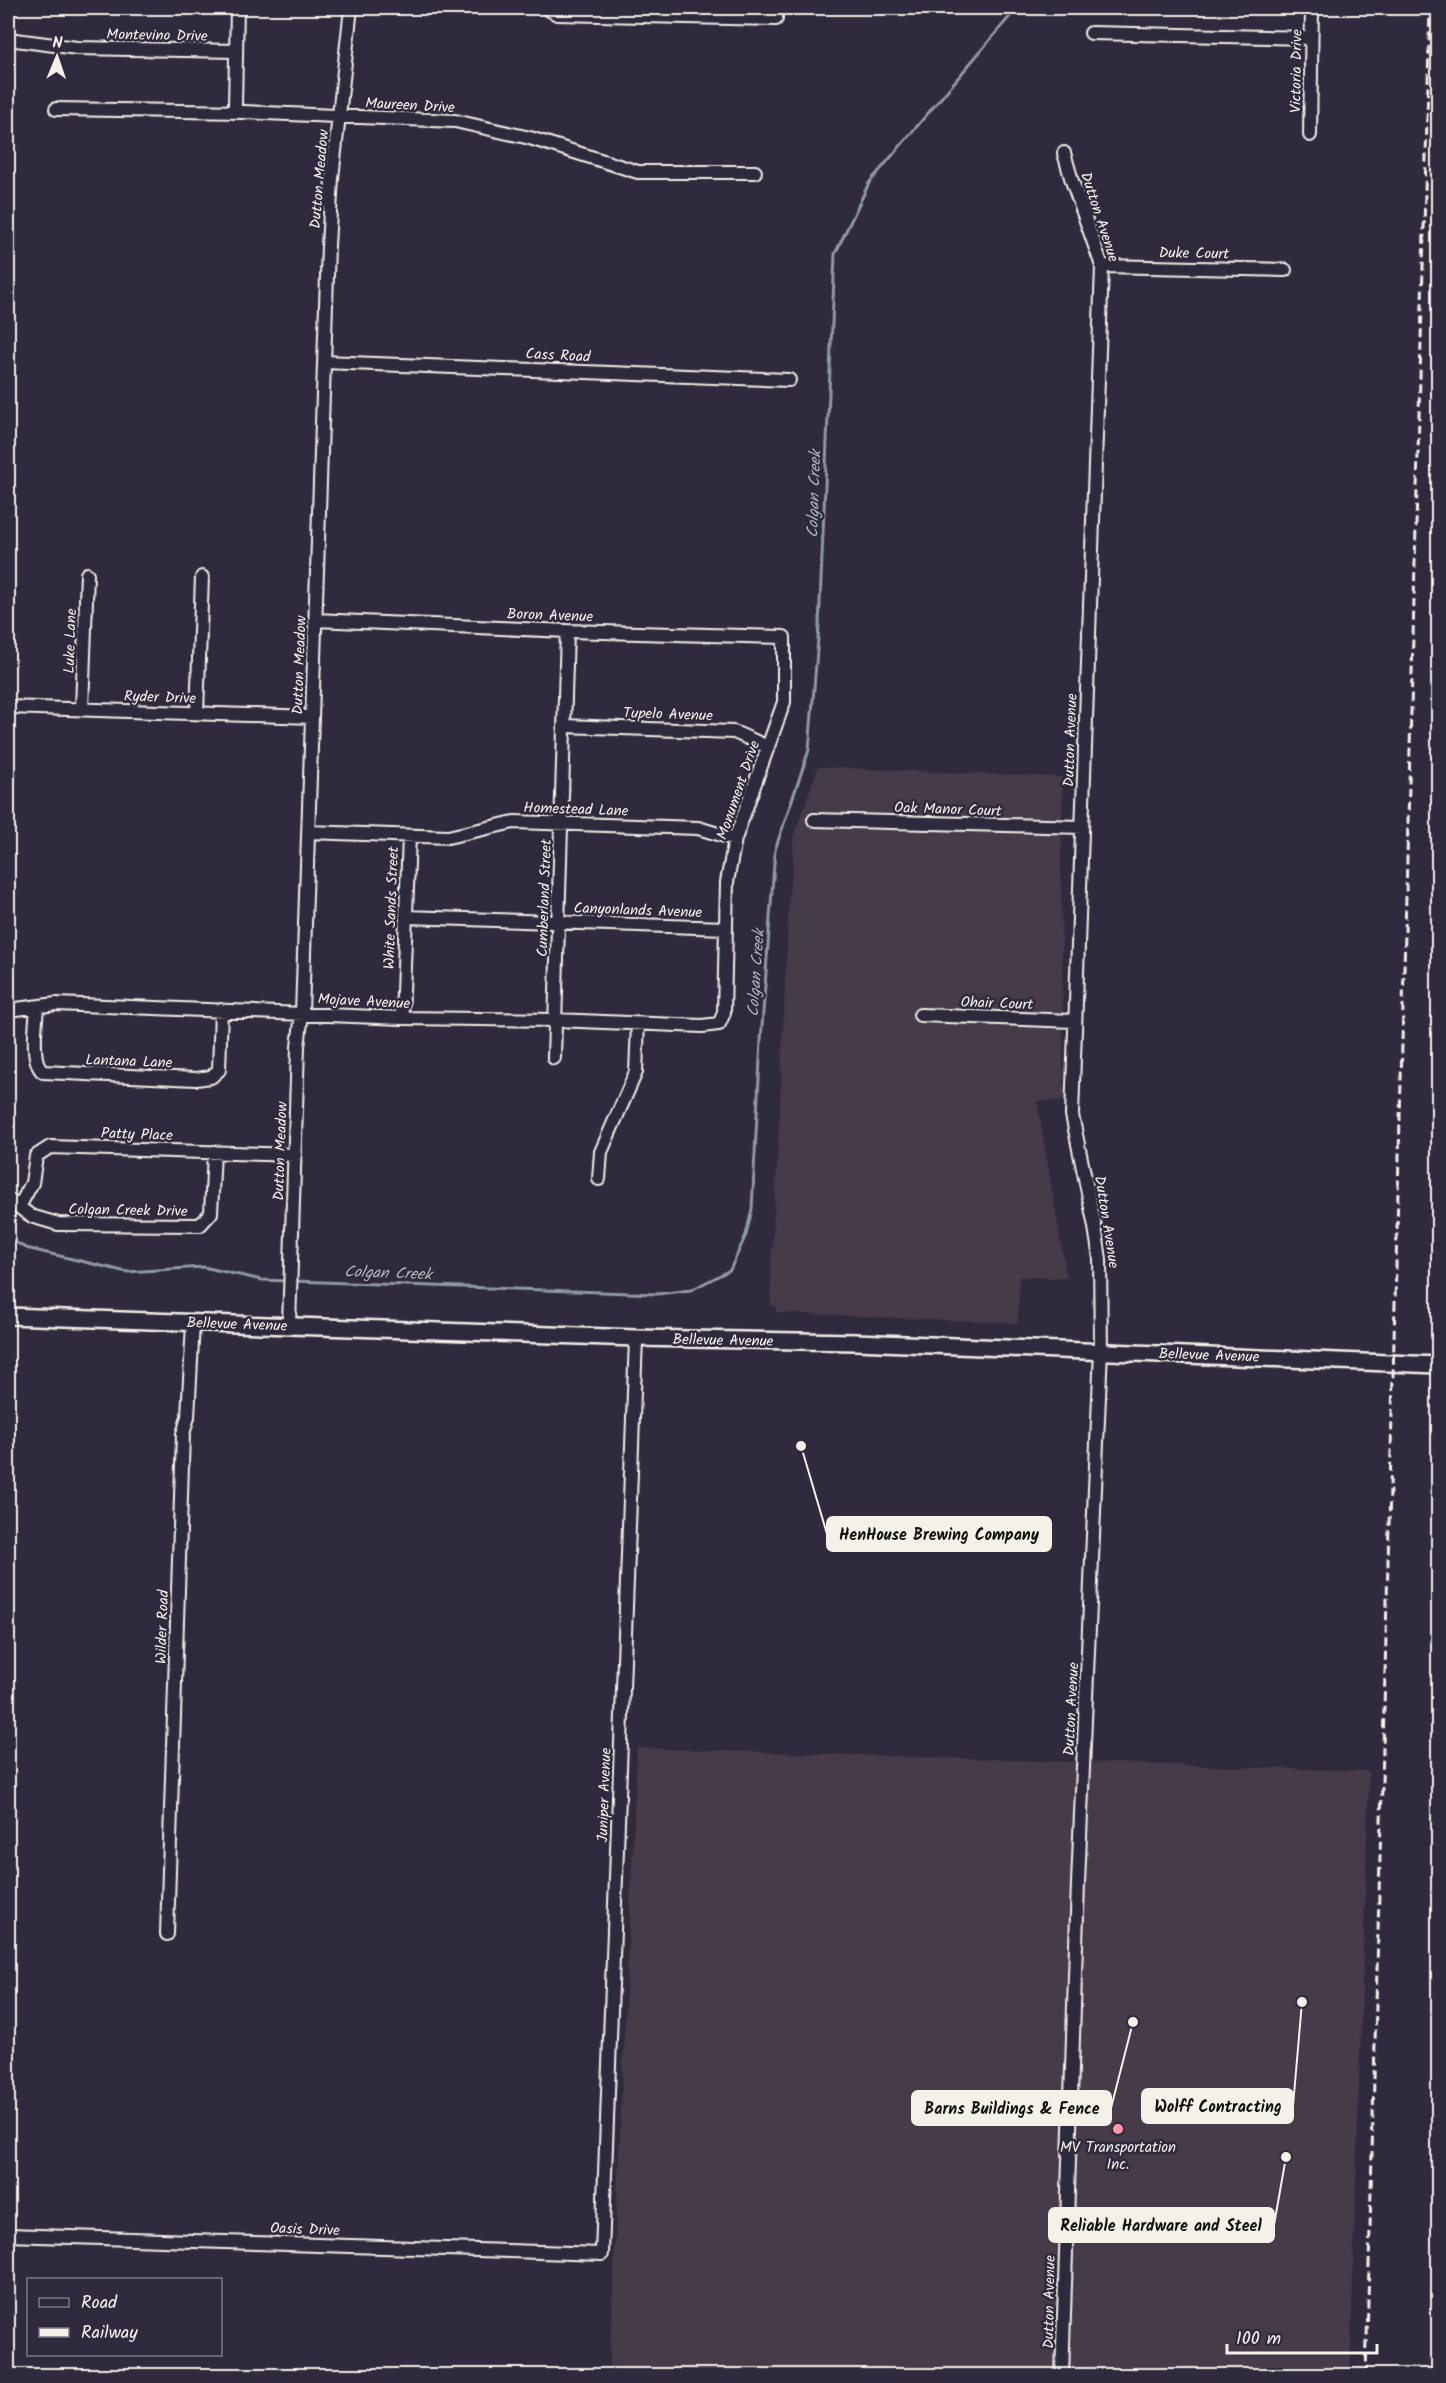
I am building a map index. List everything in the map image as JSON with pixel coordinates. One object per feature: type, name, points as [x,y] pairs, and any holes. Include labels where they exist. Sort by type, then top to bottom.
[{"type":"street","points":[[235,105],[237,8]]},
{"type":"street","name":"Dutton Meadow","points":[[289,1325],[330,204],[351,8]]},
{"type":"street","points":[[546,8],[558,11],[776,13]]},
{"type":"street","name":"Victoria Drive","points":[[1310,135],[1312,8]]},
{"type":"street","points":[[1091,33],[1311,38]]},
{"type":"street","name":"Montevino Drive","points":[[8,39],[77,48],[236,51]]},
{"type":"street","name":"Maureen Drive","points":[[56,109],[243,112],[455,121],[530,138],[638,172],[755,172]]},
{"type":"street","name":"Dutton Avenue","points":[[1062,2376],[1078,1894],[1101,1350],[1100,1259],[1072,1115],[1102,266],[1064,153]]},
{"type":"street","name":"Duke Court","points":[[1102,266],[1285,270]]},
{"type":"street","name":"Cass Road","points":[[324,362],[789,380]]},
{"type":"street","name":"Luke Lane","points":[[82,709],[87,574]]},
{"type":"street","points":[[197,713],[202,577]]},
{"type":"street","name":"Boron Avenue","points":[[315,620],[567,631],[784,637]]},
{"type":"street","name":"Cumberland Street","points":[[554,1058],[567,631]]},
{"type":"street","name":"Monument Drive","points":[[719,1024],[724,1013],[727,882],[735,839],[784,702],[784,637]]},
{"type":"street","name":"Ryder Drive","points":[[8,707],[312,717]]},
{"type":"street","name":"Tupelo Avenue","points":[[564,726],[734,732],[768,747]]},
{"type":"street","name":"Oak Manor Court","points":[[814,820],[1082,827]]},
{"type":"street","name":"Homestead Lane","points":[[308,832],[448,837],[514,822],[698,828],[735,839]]},
{"type":"street","name":"White Sands Street","points":[[402,1018],[409,836]]},
{"type":"street","name":"Canyonlands Avenue","points":[[406,917],[725,928]]},
{"type":"street","name":"Mojave Avenue","points":[[8,1010],[56,1004],[402,1018],[555,1020],[702,1026],[719,1024]]},
{"type":"street","name":"Lantana Lane","points":[[37,1007],[35,1059],[39,1069],[43,1072],[196,1079],[211,1077],[219,1070],[221,1010]]},
{"type":"street","name":"Ohair Court","points":[[920,1015],[1074,1021]]},
{"type":"street","points":[[599,1179],[601,1152],[636,1072],[638,1024]]},
{"type":"street","name":"Patty Place","points":[[19,1207],[32,1183],[36,1156],[50,1147],[295,1155]]},
{"type":"street","name":"Colgan Creek Drive","points":[[19,1207],[39,1219],[58,1224],[200,1226],[211,1213],[214,1152]]},
{"type":"street","points":[[8,1199],[19,1207]]},
{"type":"street","name":"Bellevue Avenue","points":[[8,1316],[636,1338],[1101,1350],[1438,1365]]},
{"type":"street","name":"Wilder Road","points":[[167,1934],[183,1434],[188,1417],[193,1323]]},
{"type":"street","name":"Juniper Avenue","points":[[602,2254],[636,1338]]},
{"type":"street","name":"Oasis Drive","points":[[8,2235],[602,2254]]},
{"type":"shaded area","points":[[818,767],[1063,777],[1061,873],[1064,1101],[1037,1101],[1067,1278],[1019,1277],[1018,1323],[781,1313],[776,1312],[776,1306],[771,1306],[771,1265],[793,837]]},
{"type":"shaded area","points":[[637,1748],[1369,1771],[1350,2375],[609,2376]]},
{"type":"waterway","name":"Colgan Creek","points":[[293,1281],[658,1294],[691,1290],[730,1270],[746,1235],[752,1209],[761,1040],[775,850],[809,750],[819,626],[835,254],[869,183],[1017,8]]},
{"type":"waterway","name":"Colgan Creek","points":[[8,1238],[26,1248],[127,1272],[203,1267],[262,1280],[287,1281]]},
{"type":"railway","points":[[1366,2376],[1430,8]]},
{"type":"place","name":"HenHouse Brewing Company","points":[[801,1446]]},
{"type":"place","name":"Wolff Contracting","points":[[1302,2002]]},
{"type":"place","name":"Barns Buildings & Fence","points":[[1133,2022]]},
{"type":"place","name":"MV Transportation Inc.","points":[[1118,2129]]},
{"type":"place","name":"Reliable Hardware and Steel","points":[[1286,2157]]}]
